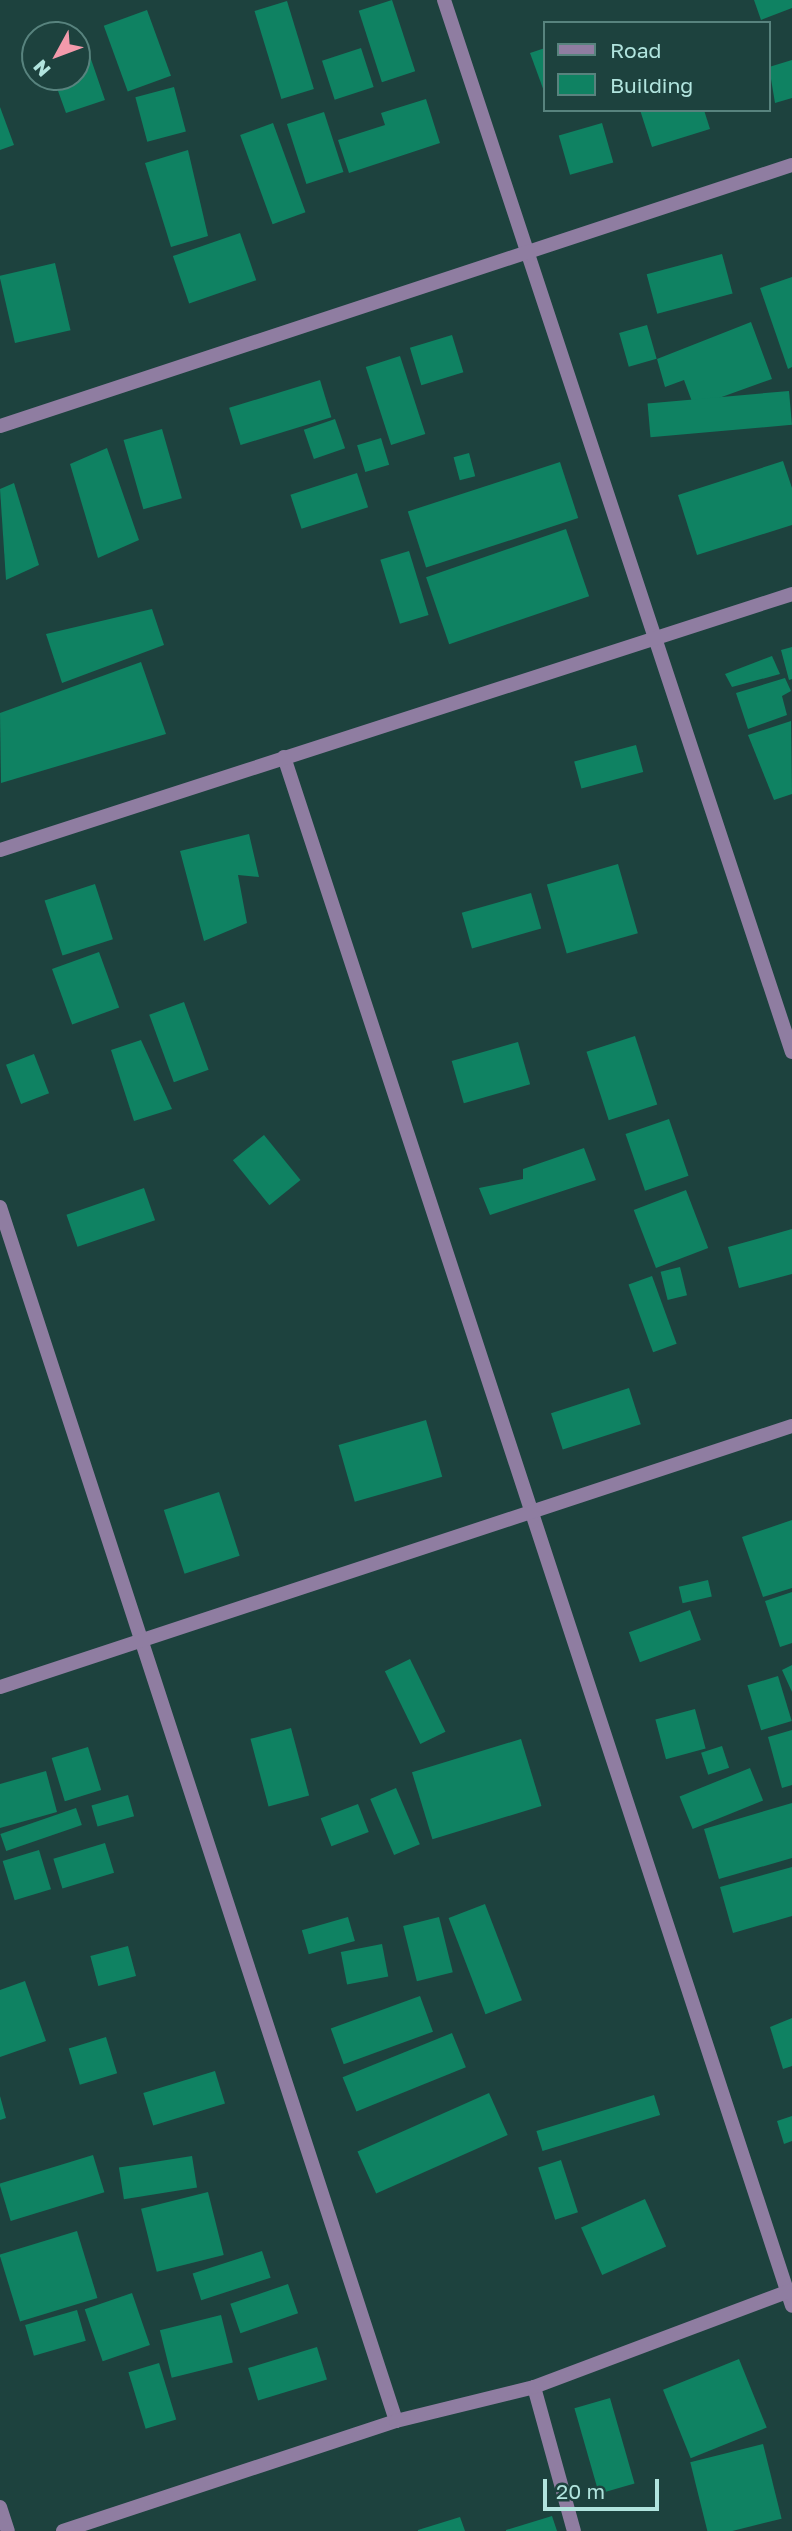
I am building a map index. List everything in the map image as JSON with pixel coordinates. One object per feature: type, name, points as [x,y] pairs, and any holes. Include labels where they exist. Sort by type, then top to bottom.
[{"type":"street","points":[[444,0],[524,249],[792,1052]]},
{"type":"street","points":[[0,426],[524,249],[792,165]]},
{"type":"street","points":[[0,850],[654,634],[792,594]]},
{"type":"street","points":[[284,757],[790,2291],[792,2306]]},
{"type":"street","points":[[0,1208],[396,2421]]},
{"type":"street","points":[[0,1687],[792,1426]]},
{"type":"street","points":[[63,2531],[396,2421],[534,2387],[790,2291]]},
{"type":"street","points":[[534,2387],[574,2531]]},
{"type":"street","points":[[0,2507],[8,2531]]},
{"type":"building","points":[[392,0],[415,71],[382,82],[359,11]]},
{"type":"building","points":[[754,0],[792,0],[792,8],[761,20]]},
{"type":"building","points":[[287,1],[314,89],[281,99],[254,11]]},
{"type":"building","points":[[147,10],[171,76],[128,92],[104,26]]},
{"type":"building","points":[[361,48],[374,87],[335,100],[322,61]]},
{"type":"building","points":[[544,48],[544,91],[530,53]]},
{"type":"building","points":[[91,59],[105,100],[66,113],[58,91],[91,91]]},
{"type":"building","points":[[792,60],[792,98],[775,103],[771,66]]},
{"type":"building","points":[[174,87],[186,131],[147,142],[135,97]]},
{"type":"building","points":[[426,99],[440,143],[349,173],[338,140],[385,125],[381,113]]},
{"type":"building","points":[[0,107],[14,145],[0,150]]},
{"type":"building","points":[[324,112],[343,172],[306,184],[287,124]]},
{"type":"building","points":[[641,112],[705,112],[710,129],[652,147]]},
{"type":"building","points":[[273,123],[305,212],[273,224],[240,135]]},
{"type":"building","points":[[602,123],[613,162],[570,175],[559,135]]},
{"type":"building","points":[[188,150],[208,236],[171,247],[145,163]]},
{"type":"building","points":[[240,233],[256,280],[189,303],[173,256]]},
{"type":"building","points":[[722,254],[733,294],[657,314],[647,274]]},
{"type":"building","points":[[55,263],[71,330],[15,343],[0,276]]},
{"type":"building","points":[[792,277],[792,367],[788,369],[760,288]]},
{"type":"building","points":[[751,322],[772,379],[694,407],[684,380],[665,387],[657,359]]},
{"type":"building","points":[[647,325],[657,359],[629,367],[619,333]]},
{"type":"building","points":[[452,335],[463,372],[421,385],[410,348]]},
{"type":"building","points":[[400,356],[425,434],[391,445],[366,367]]},
{"type":"building","points":[[320,380],[331,417],[241,445],[229,408]]},
{"type":"building","points":[[789,391],[792,425],[651,437],[648,403]]},
{"type":"building","points":[[335,419],[345,448],[314,459],[304,430]]},
{"type":"building","points":[[162,429],[182,498],[143,509],[124,440]]},
{"type":"building","points":[[381,438],[389,465],[365,472],[357,445]]},
{"type":"building","points":[[107,448],[139,540],[98,558],[70,464]]},
{"type":"building","points":[[469,453],[475,476],[460,480],[454,457]]},
{"type":"building","points":[[783,461],[792,488],[792,525],[697,555],[678,495]]},
{"type":"building","points":[[560,462],[578,518],[426,568],[408,511]]},
{"type":"building","points":[[357,473],[368,507],[302,529],[290,495]]},
{"type":"building","points":[[14,483],[39,565],[6,580],[0,489]]},
{"type":"building","points":[[566,529],[589,596],[449,644],[426,577]]},
{"type":"building","points":[[409,551],[429,615],[400,624],[380,560]]},
{"type":"building","points":[[152,609],[164,645],[62,683],[46,634]]},
{"type":"building","points":[[792,647],[792,679],[789,680],[781,650]]},
{"type":"building","points":[[772,656],[780,674],[732,687],[725,674]]},
{"type":"building","points":[[141,662],[166,734],[1,783],[0,713]]},
{"type":"building","points":[[785,678],[791,691],[782,696],[787,715],[748,729],[736,693]]},
{"type":"building","points":[[791,721],[792,794],[774,800],[748,735]]},
{"type":"building","points":[[636,745],[643,772],[581,789],[574,762]]},
{"type":"building","points":[[249,834],[259,877],[238,875],[247,923],[204,941],[180,851]]},
{"type":"building","points":[[618,864],[638,933],[567,954],[547,884]]},
{"type":"building","points":[[95,884],[113,939],[63,956],[45,900]]},
{"type":"building","points":[[531,893],[541,929],[472,948],[462,913]]},
{"type":"building","points":[[99,952],[119,1007],[72,1025],[52,969]]},
{"type":"building","points":[[184,1002],[209,1070],[174,1082],[149,1015]]},
{"type":"building","points":[[635,1036],[657,1104],[609,1120],[586,1052]]},
{"type":"building","points":[[141,1040],[172,1109],[134,1121],[111,1050]]},
{"type":"building","points":[[518,1042],[530,1084],[464,1103],[452,1061]]},
{"type":"building","points":[[34,1054],[49,1093],[21,1104],[6,1065]]},
{"type":"building","points":[[669,1119],[689,1176],[645,1191],[626,1134]]},
{"type":"building","points":[[264,1135],[301,1180],[269,1205],[233,1160]]},
{"type":"building","points":[[584,1148],[596,1180],[490,1215],[479,1188],[523,1179],[523,1169]]},
{"type":"building","points":[[144,1188],[155,1220],[78,1247],[66,1215]]},
{"type":"building","points":[[686,1190],[708,1248],[656,1268],[634,1210]]},
{"type":"building","points":[[792,1229],[792,1274],[739,1288],[728,1247]]},
{"type":"building","points":[[680,1267],[687,1295],[668,1300],[661,1272]]},
{"type":"building","points":[[652,1276],[677,1344],[653,1352],[629,1285]]},
{"type":"building","points":[[629,1388],[641,1424],[563,1449],[551,1413]]},
{"type":"building","points":[[426,1420],[442,1477],[355,1502],[339,1445]]},
{"type":"building","points":[[219,1492],[240,1556],[185,1574],[164,1510]]},
{"type":"building","points":[[792,1520],[792,1588],[763,1597],[742,1537]]},
{"type":"building","points":[[708,1580],[712,1597],[683,1603],[679,1587]]},
{"type":"building","points":[[792,1592],[792,1643],[780,1647],[765,1601]]},
{"type":"building","points":[[690,1610],[701,1640],[640,1662],[629,1632]]},
{"type":"building","points":[[410,1659],[446,1732],[420,1744],[385,1671]]},
{"type":"building","points":[[792,1665],[792,1692],[782,1670]]},
{"type":"building","points":[[778,1676],[792,1721],[761,1730],[747,1685]]},
{"type":"building","points":[[695,1709],[706,1749],[666,1759],[655,1720]]},
{"type":"building","points":[[291,1728],[309,1796],[269,1806],[250,1739]]},
{"type":"building","points":[[792,1730],[792,1785],[782,1788],[768,1737]]},
{"type":"building","points":[[521,1739],[541,1806],[432,1839],[412,1772]]},
{"type":"building","points":[[722,1746],[729,1768],[708,1775],[701,1753]]},
{"type":"building","points":[[88,1747],[101,1790],[65,1801],[52,1758]]},
{"type":"building","points":[[750,1768],[763,1800],[693,1829],[680,1796]]},
{"type":"building","points":[[46,1771],[57,1812],[0,1828],[0,1784]]},
{"type":"building","points":[[396,1788],[420,1844],[394,1855],[370,1799]]},
{"type":"building","points":[[128,1795],[134,1816],[98,1827],[91,1805]]},
{"type":"building","points":[[792,1803],[792,1858],[719,1879],[704,1829]]},
{"type":"building","points":[[358,1804],[369,1832],[331,1846],[321,1818]]},
{"type":"building","points":[[76,1808],[82,1825],[6,1851],[0,1834]]},
{"type":"building","points":[[105,1843],[114,1873],[62,1888],[53,1859]]},
{"type":"building","points":[[39,1850],[51,1889],[15,1900],[3,1861]]},
{"type":"building","points":[[792,1867],[792,1916],[733,1933],[720,1887]]},
{"type":"building","points":[[485,1904],[522,2000],[486,2014],[449,1918]]},
{"type":"building","points":[[348,1917],[355,1941],[309,1954],[302,1930]]},
{"type":"building","points":[[439,1917],[453,1972],[417,1981],[403,1926]]},
{"type":"building","points":[[382,1944],[388,1976],[347,1984],[341,1952]]},
{"type":"building","points":[[128,1946],[136,1976],[98,1986],[90,1956]]},
{"type":"building","points":[[25,1981],[46,2041],[0,2057],[0,1990]]},
{"type":"building","points":[[420,1996],[433,2032],[344,2064],[331,2028]]},
{"type":"building","points":[[792,2018],[792,2066],[783,2069],[770,2027]]},
{"type":"building","points":[[452,2033],[466,2067],[356,2112],[343,2077]]},
{"type":"building","points":[[106,2037],[117,2073],[80,2085],[69,2048]]},
{"type":"building","points":[[215,2071],[225,2104],[153,2125],[143,2093]]},
{"type":"building","points":[[489,2093],[508,2135],[376,2194],[357,2152]]},
{"type":"building","points":[[654,2095],[660,2115],[543,2151],[536,2131]]},
{"type":"building","points":[[0,2096],[6,2118],[0,2120]]},
{"type":"building","points":[[792,2116],[792,2141],[784,2144],[777,2121]]},
{"type":"building","points":[[93,2155],[104,2192],[11,2221],[0,2183]]},
{"type":"building","points":[[192,2156],[197,2188],[124,2199],[119,2168]]},
{"type":"building","points":[[561,2160],[578,2212],[555,2220],[538,2167]]},
{"type":"building","points":[[208,2192],[224,2255],[157,2272],[141,2209]]},
{"type":"building","points":[[645,2199],[666,2247],[602,2275],[581,2227]]},
{"type":"building","points":[[77,2231],[97,2298],[20,2322],[0,2255]]},
{"type":"building","points":[[262,2251],[271,2278],[201,2300],[193,2274]]},
{"type":"building","points":[[288,2284],[298,2313],[240,2333],[230,2304]]},
{"type":"building","points":[[132,2293],[150,2345],[103,2361],[85,2309]]},
{"type":"building","points":[[77,2310],[86,2341],[34,2356],[25,2325]]},
{"type":"building","points":[[221,2315],[233,2363],[172,2378],[160,2330]]},
{"type":"building","points":[[317,2347],[327,2380],[258,2401],[248,2368]]},
{"type":"building","points":[[739,2359],[767,2428],[691,2458],[663,2390]]},
{"type":"building","points":[[159,2363],[176,2419],[146,2429],[128,2372]]},
{"type":"building","points":[[610,2398],[635,2484],[599,2494],[574,2408]]},
{"type":"building","points":[[763,2444],[782,2519],[732,2531],[707,2531],[690,2462]]},
{"type":"building","points":[[552,2516],[557,2531],[506,2531],[506,2530]]},
{"type":"building","points":[[460,2517],[465,2531],[418,2531],[418,2530]]}]
